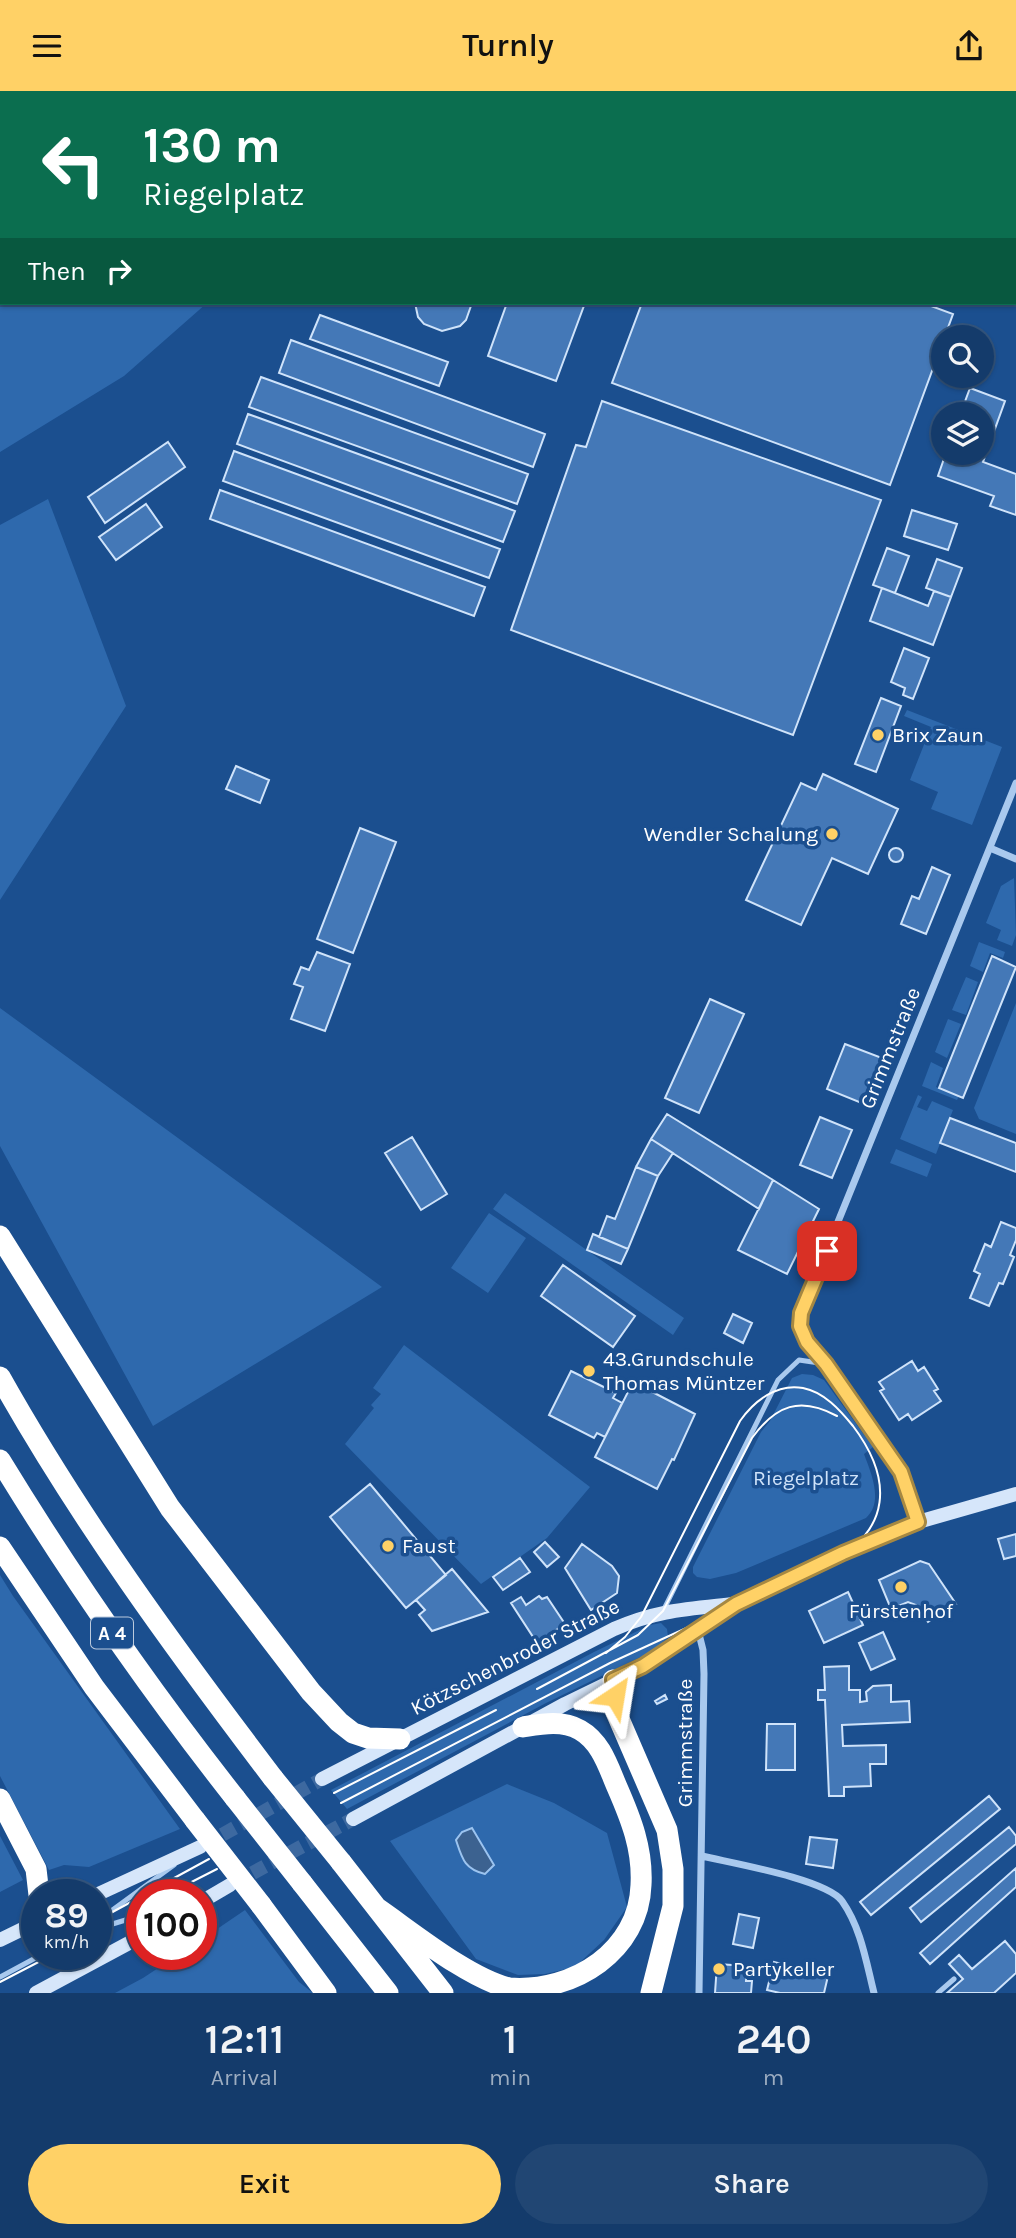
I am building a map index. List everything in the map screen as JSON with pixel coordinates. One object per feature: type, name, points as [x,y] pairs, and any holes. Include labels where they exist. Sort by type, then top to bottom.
[{"type":"highway","points":[[0,1236],[170,1508],[311,1692],[353,1734],[368,1738],[400,1739]]},
{"type":"highway","name":"A 4","points":[[0,1377],[65,1483],[182,1659],[443,1993]]},
{"type":"highway","name":"A 4","points":[[0,1460],[38,1523],[114,1636],[235,1798],[388,1993]]},
{"type":"highway","points":[[0,1547],[94,1687],[327,1993]]},
{"type":"highway","points":[[613,1680],[616,1711],[667,1830],[673,1869],[673,1906],[651,1993]]},
{"type":"highway","points":[[377,1908],[468,1969],[487,1980],[512,1989],[539,1991],[569,1985],[596,1970],[618,1948],[635,1918],[640,1902],[641,1884],[639,1848],[623,1801],[602,1753],[588,1735],[559,1724],[523,1727]]},
{"type":"highway","points":[[0,1799],[36,1869],[37,1879]]},
{"type":"main road","name":"Kötzschenbroder Straße","points":[[353,1819],[643,1666],[694,1620],[736,1604],[843,1553],[918,1522],[1016,1494]]},
{"type":"main road","name":"Kötzschenbroder Straße","points":[[322,1779],[641,1617],[663,1611],[694,1620],[736,1604]]},
{"type":"main road","points":[[112,1888],[200,1847]]},
{"type":"main road","points":[[217,1893],[230,1885]]},
{"type":"main road","points":[[0,1940],[21,1928]]},
{"type":"main road","points":[[36,1993],[126,1945]]},
{"type":"street","name":"Grimmstraße","points":[[826,1364],[807,1342],[800,1326],[801,1313],[1016,783]]},
{"type":"street","points":[[990,848],[1016,859]]},
{"type":"street","points":[[826,1364],[901,1472],[918,1522]]},
{"type":"street","name":"Grimmstraße","points":[[694,1620],[703,1650],[704,1674],[702,1856],[697,1983],[699,1993]]},
{"type":"street","points":[[702,1856],[807,1881],[840,1898],[857,1928],[874,1993]]},
{"type":"lane","points":[[663,1611],[778,1380],[799,1360],[826,1364]]},
{"type":"lane","points":[[112,1910],[200,1847]]},
{"type":"lane","points":[[217,1889],[230,1885]]},
{"type":"lane","points":[[0,1976],[21,1965]]},
{"type":"lane","points":[[938,1993],[954,1979]]},
{"type":"green space","points":[[0,305],[205,305],[124,376],[0,452]]},
{"type":"green space","points":[[48,499],[126,706],[0,900],[0,525]]},
{"type":"green space","points":[[907,710],[1002,747],[972,825],[931,809],[938,792],[910,780],[931,727],[904,716]]},
{"type":"green space","points":[[1014,878],[1016,935],[1012,946],[997,940],[1001,930],[986,923],[1001,886]]},
{"type":"green space","points":[[979,942],[1005,952],[1003,958],[990,953],[983,972],[970,966]]},
{"type":"green space","points":[[966,977],[978,982],[966,1015],[952,1010]]},
{"type":"green space","points":[[1016,1003],[1016,1134],[979,1119],[974,1108]]},
{"type":"green space","points":[[0,1008],[382,1287],[153,1426],[0,1146]]},
{"type":"green space","points":[[948,1019],[961,1024],[947,1058],[935,1052]]},
{"type":"green space","points":[[931,1062],[943,1068],[936,1087],[959,1096],[957,1100],[922,1086]]},
{"type":"green space","points":[[918,1095],[922,1097],[917,1107],[927,1111],[932,1101],[953,1110],[936,1154],[900,1139]]},
{"type":"green space","points":[[896,1149],[932,1164],[927,1177],[890,1163]]},
{"type":"green space","points":[[505,1193],[684,1318],[673,1335],[493,1209]]},
{"type":"green space","points":[[489,1213],[526,1238],[488,1293],[451,1268]]},
{"type":"green space","points":[[404,1345],[590,1487],[547,1538],[481,1584],[345,1444],[374,1408],[371,1405],[381,1394],[373,1388]]},
{"type":"green space","name":"Riegelplatz","points":[[802,1374],[824,1380],[873,1447],[864,1454],[874,1487],[874,1504],[871,1511],[866,1518],[736,1573],[710,1579],[697,1577],[693,1573],[693,1567],[761,1432],[770,1421],[792,1378]]},
{"type":"green space","points":[[0,1575],[180,1829],[89,1867],[64,1865],[49,1870],[0,1776]]},
{"type":"green space","points":[[661,1623],[667,1629],[668,1637],[655,1650],[546,1703],[347,1809],[331,1790],[594,1652],[650,1625]]},
{"type":"green space","points":[[507,1784],[554,1803],[607,1833],[627,1907],[604,1940],[575,1967],[545,1974],[518,1975],[476,1959],[390,1841]]},
{"type":"green space","points":[[0,1836],[22,1879],[0,1892]]},
{"type":"green space","points":[[245,1910],[299,1982],[313,1993],[115,1993],[155,1970],[217,1970],[217,1929]]},
{"type":"shaded area","points":[[472,1828],[494,1865],[485,1874],[468,1866],[456,1840],[462,1832]]},
{"type":"building","points":[[415,305],[471,305],[466,320],[460,326],[442,331],[424,324],[418,317]]},
{"type":"building","points":[[506,305],[584,305],[556,381],[488,356]]},
{"type":"building","points":[[641,305],[928,305],[953,314],[949,325],[931,325],[931,374],[890,485],[612,383]]},
{"type":"building","points":[[320,315],[448,362],[439,386],[310,339]]},
{"type":"building","points":[[291,340],[545,434],[533,467],[279,373]]},
{"type":"building","points":[[261,377],[528,474],[517,504],[249,407]]},
{"type":"building","points":[[970,388],[1005,401],[994,432],[994,402],[965,402]]},
{"type":"building","points":[[602,401],[881,500],[793,735],[511,630],[576,445],[586,447]]},
{"type":"building","points":[[248,414],[515,511],[503,542],[237,444]]},
{"type":"building","points":[[168,442],[185,467],[105,523],[88,497]]},
{"type":"building","points":[[234,451],[500,549],[489,578],[223,481]]},
{"type":"building","points":[[942,465],[991,465],[1016,474],[1016,515],[990,506],[994,496],[938,476]]},
{"type":"building","points":[[220,490],[485,587],[474,616],[210,519]]},
{"type":"building","points":[[146,504],[162,527],[116,560],[99,537]]},
{"type":"building","points":[[912,510],[957,524],[948,550],[904,536]]},
{"type":"building","points":[[887,548],[909,556],[895,593],[873,585]]},
{"type":"building","points":[[937,559],[962,568],[951,597],[926,588]]},
{"type":"building","points":[[882,588],[928,606],[934,591],[951,597],[933,645],[870,621]]},
{"type":"building","points":[[904,648],[929,658],[913,699],[903,695],[905,688],[891,682]]},
{"type":"building","name":"Brix Zaun","points":[[881,698],[901,706],[876,772],[855,764]]},
{"type":"building","points":[[236,766],[269,780],[260,803],[226,789]]},
{"type":"building","name":"Wendler Schalung","points":[[823,774],[898,809],[868,874],[832,858],[801,925],[746,900],[801,783],[816,790]]},
{"type":"building","points":[[360,828],[396,842],[353,953],[317,939]]},
{"type":"building","points":[[893,848],[899,848],[903,855],[899,862],[893,862],[889,858],[889,852]]},
{"type":"building","points":[[932,867],[950,875],[926,934],[901,924],[912,896],[919,899]]},
{"type":"building","points":[[317,952],[350,964],[325,1031],[291,1019],[303,987],[294,984],[301,967],[309,970]]},
{"type":"building","points":[[992,956],[1016,967],[963,1098],[939,1088]]},
{"type":"building","points":[[710,999],[744,1014],[699,1113],[665,1098]]},
{"type":"building","points":[[845,1044],[882,1058],[864,1104],[827,1089]]},
{"type":"building","points":[[667,1114],[773,1180],[759,1209],[651,1139]]},
{"type":"building","points":[[820,1117],[852,1130],[832,1178],[800,1165]]},
{"type":"building","points":[[950,1118],[1016,1143],[1016,1172],[940,1143]]},
{"type":"building","points":[[412,1137],[447,1194],[421,1210],[385,1153]]},
{"type":"building","points":[[651,1139],[673,1153],[658,1176],[636,1167]]},
{"type":"building","points":[[636,1167],[658,1176],[628,1249],[599,1237],[607,1216],[615,1219]]},
{"type":"building","points":[[773,1180],[819,1209],[787,1274],[738,1250]]},
{"type":"building","points":[[1001,1222],[1016,1228],[1016,1240],[1010,1255],[1014,1257],[1003,1284],[999,1283],[989,1306],[970,1298],[980,1274],[974,1271],[985,1244],[991,1247]]},
{"type":"building","points":[[593,1234],[628,1249],[621,1264],[587,1250]]},
{"type":"building","points":[[563,1265],[635,1316],[613,1347],[541,1296]]},
{"type":"building","points":[[733,1314],[752,1323],[743,1343],[724,1333]]},
{"type":"building","points":[[912,1361],[918,1371],[924,1367],[938,1389],[934,1391],[941,1401],[912,1420],[908,1414],[899,1420],[880,1391],[884,1389],[879,1382]]},
{"type":"building","points":[[571,1371],[616,1393],[613,1398],[622,1403],[605,1437],[597,1433],[594,1438],[549,1415]]},
{"type":"building","points":[[633,1382],[695,1414],[657,1489],[595,1457]]},
{"type":"building","name":"Faust","points":[[370,1484],[446,1575],[406,1608],[330,1517]]},
{"type":"building","points":[[1016,1534],[1016,1556],[1004,1559],[998,1539]]},
{"type":"building","points":[[545,1542],[559,1557],[547,1567],[534,1552]]},
{"type":"building","points":[[582,1544],[612,1566],[619,1576],[617,1593],[591,1610],[565,1568]]},
{"type":"building","points":[[520,1558],[530,1572],[503,1590],[493,1577]]},
{"type":"building","points":[[920,1561],[929,1564],[956,1604],[928,1622],[916,1605],[908,1602],[891,1609],[879,1580]]},
{"type":"building","name":"Faust","points":[[452,1569],[488,1612],[432,1631],[419,1615],[425,1610],[416,1600]]},
{"type":"building","points":[[848,1592],[863,1625],[824,1643],[809,1611]]},
{"type":"building","points":[[539,1596],[542,1599],[547,1597],[565,1624],[537,1643],[511,1603],[521,1597],[526,1605]]},
{"type":"building","points":[[883,1632],[895,1659],[871,1670],[859,1643]]},
{"type":"building","points":[[849,1666],[849,1690],[860,1690],[860,1702],[867,1701],[866,1692],[873,1686],[891,1685],[891,1702],[909,1701],[910,1722],[842,1725],[843,1746],[886,1745],[886,1764],[870,1764],[871,1786],[844,1787],[844,1796],[829,1796],[825,1700],[818,1700],[818,1690],[825,1690],[824,1667]]},
{"type":"building","points":[[665,1695],[667,1699],[657,1704],[655,1701]]},
{"type":"building","points":[[767,1724],[795,1724],[795,1770],[766,1770]]},
{"type":"building","points":[[989,1796],[1000,1809],[871,1915],[860,1902]]},
{"type":"building","points":[[1009,1827],[1016,1836],[1016,1844],[921,1922],[910,1908]]},
{"type":"building","points":[[810,1837],[837,1840],[833,1868],[806,1864]]},
{"type":"building","points":[[1016,1868],[1016,1887],[930,1964],[920,1953]]},
{"type":"building","points":[[739,1914],[759,1918],[753,1948],[733,1944]]},
{"type":"building","points":[[1005,1941],[1016,1954],[1016,1973],[994,1993],[947,1993],[963,1979],[949,1964],[959,1955],[972,1969]]},
{"type":"building","points":[[774,1962],[828,1976],[824,1993],[780,1993],[767,1990]]},
{"type":"building","points":[[717,1964],[747,1966],[746,1981],[752,1981],[751,1993],[715,1993]]},
{"type":"tunnel","points":[[204,1845],[322,1779]]},
{"type":"tunnel","points":[[234,1883],[353,1819]]},
{"type":"tram line","points":[[341,1803],[610,1663],[828,1563],[849,1550],[865,1536],[875,1520],[880,1502],[880,1484],[866,1446],[837,1408],[818,1393],[793,1387],[775,1391],[752,1407],[740,1421],[641,1617],[625,1637],[606,1653]]},
{"type":"tram line","points":[[537,1689],[638,1635],[663,1611],[752,1438],[770,1418],[780,1411],[800,1405],[811,1406],[837,1416]]},
{"type":"tram line","points":[[334,1793],[496,1710]]},
{"type":"tram line","points":[[172,1879],[209,1859]]},
{"type":"tram line","points":[[197,1879],[217,1869]]},
{"type":"tram line","points":[[112,1912],[126,1905]]},
{"type":"tram line","points":[[0,1982],[23,1970]]},
{"type":"place","name":"Brix Zaun","points":[[878,735]]},
{"type":"place","name":"Wendler Schalung","points":[[832,834]]},
{"type":"place","name":"43.Grundschule Thomas Müntzer","points":[[589,1371]]},
{"type":"place","name":"Faust","points":[[388,1546]]},
{"type":"place","name":"Fürstenhof","points":[[901,1587]]},
{"type":"place","name":"Partykeller","points":[[719,1969]]},
{"type":"route","points":[[615,1696],[613,1680],[643,1666],[736,1604],[843,1553],[918,1522],[901,1472],[826,1364],[807,1342],[800,1326],[801,1313],[827,1251]]}]
